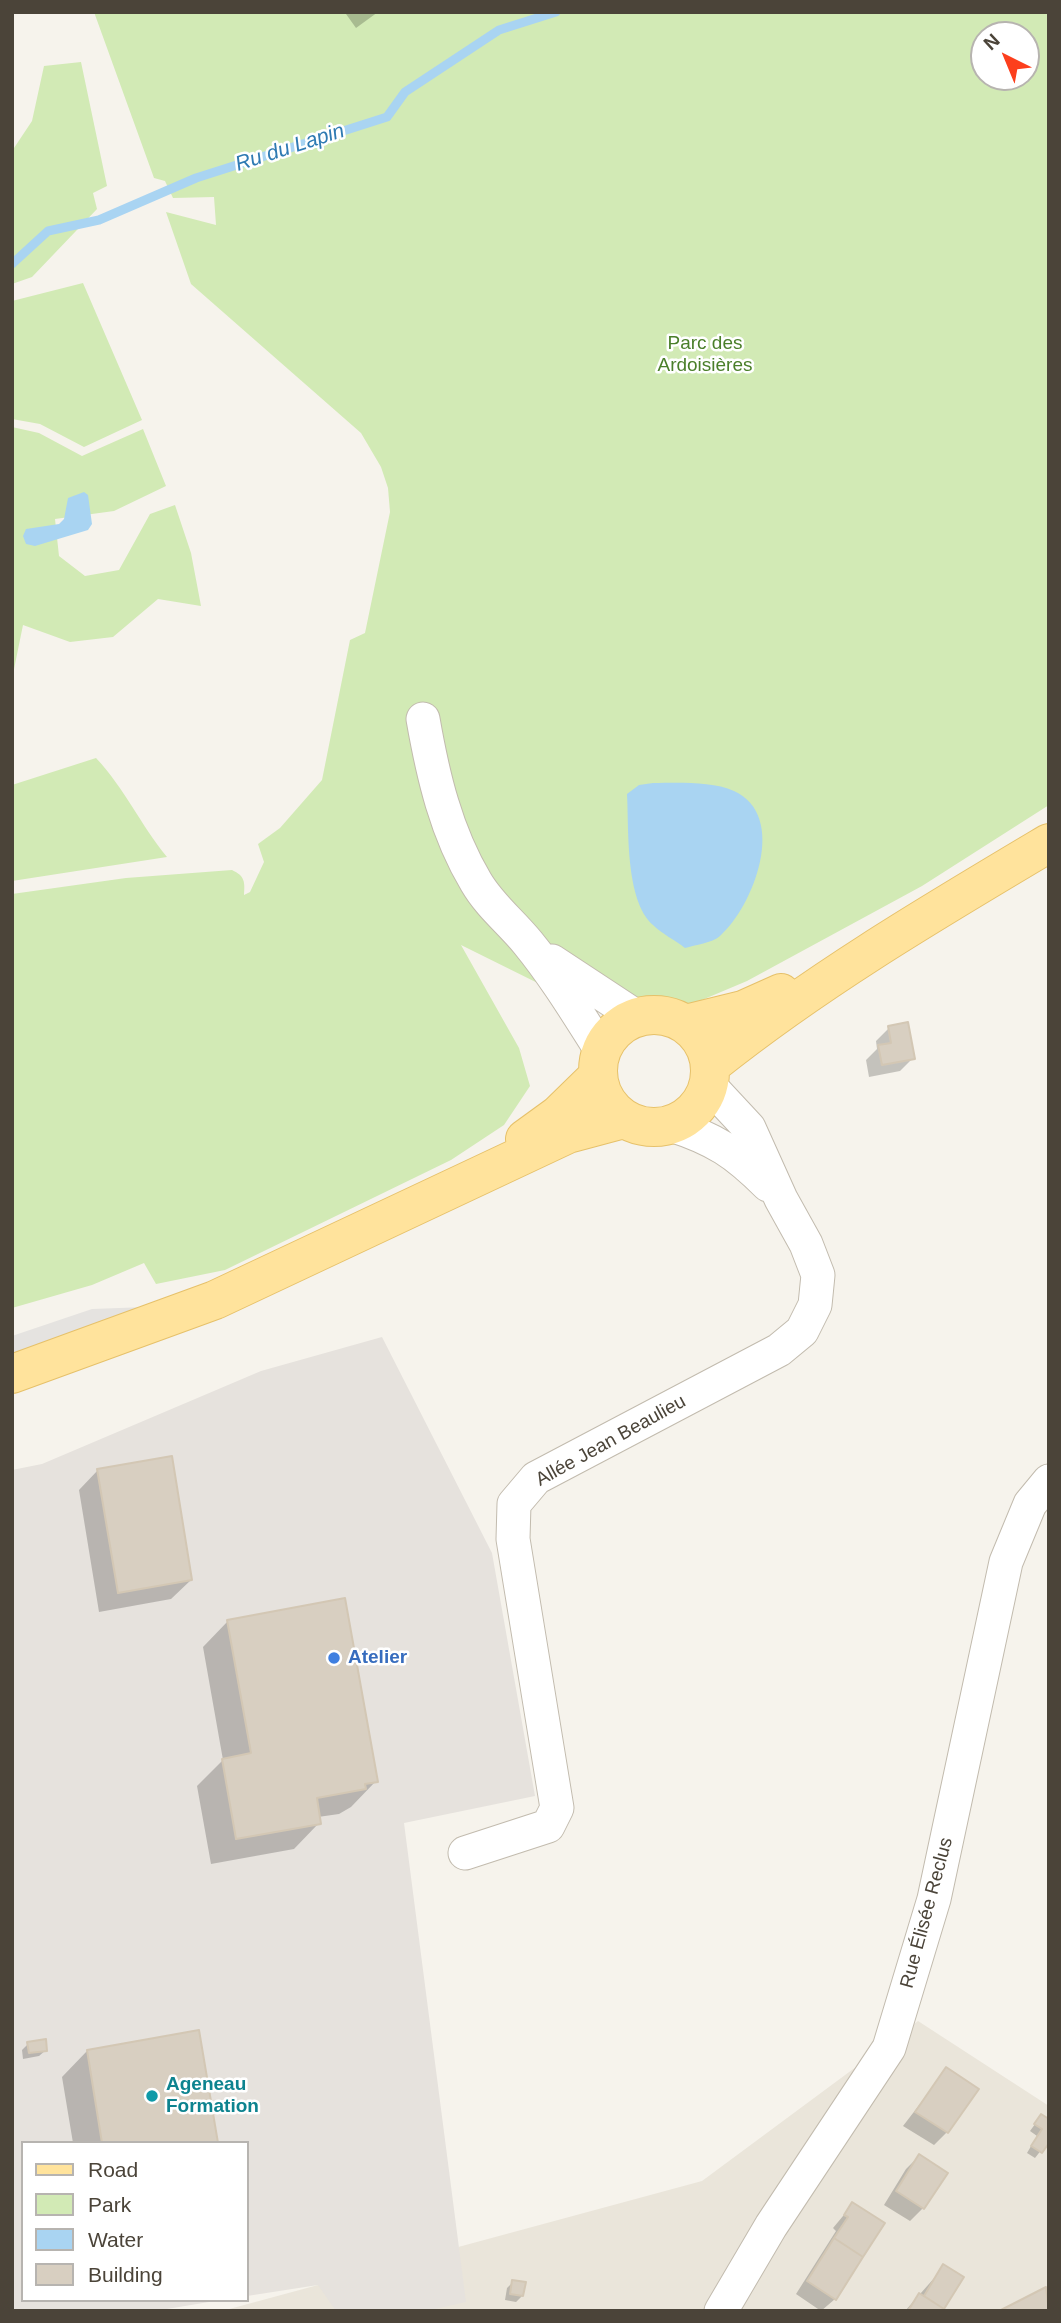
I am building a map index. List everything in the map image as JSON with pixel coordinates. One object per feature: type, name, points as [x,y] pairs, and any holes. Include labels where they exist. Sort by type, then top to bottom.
[{"type":"main road","points":[[710,1075],[753,1031],[863,957],[1049,842]]},
{"type":"main road","points":[[475,1176],[558,1115],[600,1063],[622,1024],[654,1014],[686,1024],[743,1010],[863,957]]},
{"type":"main road","points":[[600,1063],[602,1093],[611,1108],[624,1119],[639,1126],[671,1125],[688,1116],[701,1102],[710,1075],[707,1049],[686,1024]]},
{"type":"main road","points":[[12,1374],[171,1317],[338,1244],[475,1176],[568,1134],[624,1119]]},
{"type":"street","points":[[423,719],[442,807],[462,856],[499,912],[528,943],[589,988],[638,1017]]},
{"type":"street","points":[[528,943],[600,1063]]},
{"type":"street","name":"Allée Jean Beaulieu","points":[[465,1853],[548,1826],[557,1808],[513,1539],[514,1504],[536,1478],[779,1350],[802,1331],[815,1306],[818,1275],[806,1244],[781,1199],[749,1128],[710,1075]]},
{"type":"street","name":"Allée Jean Beaulieu","points":[[671,1125],[706,1136],[730,1149],[781,1199]]},
{"type":"street","name":"Rue Élisée Reclus","points":[[721,2311],[771,2226],[889,2048],[934,1899],[1006,1562],[1030,1504],[1049,1481]]},
{"type":"shaded area","points":[[146,1307],[12,1354],[12,1336],[92,1309]]},
{"type":"shaded area","points":[[382,1337],[492,1553],[535,1796],[404,1823],[466,2302],[426,2311],[336,2311],[318,2285],[248,2296],[248,2141],[21,2141],[21,2302],[209,2302],[155,2311],[12,2311],[12,1470],[42,1464],[261,1371]]},
{"type":"shaded area","points":[[918,2021],[1049,2106],[1049,2311],[222,2311],[702,2181]]},
{"type":"green space","name":"Parc des Ardoisières","points":[[94,12],[1049,12],[1049,805],[922,886],[747,981],[664,1016],[619,1014],[582,1005],[461,945],[519,1048],[530,1086],[504,1125],[451,1160],[225,1270],[156,1284],[144,1263],[92,1285],[12,1308],[12,894],[126,878],[232,870],[243,880],[244,895],[250,892],[264,862],[258,844],[280,828],[322,780],[350,640],[365,633],[390,512],[388,488],[381,467],[361,433],[191,284],[166,212],[216,225],[214,197],[173,198],[165,181],[154,178]]},
{"type":"green space","points":[[81,62],[107,186],[93,193],[97,209],[32,277],[12,284],[12,151],[32,121],[44,66]]},
{"type":"green space","points":[[83,283],[142,420],[84,447],[40,424],[12,419],[12,301]]},
{"type":"green space","points":[[12,427],[39,433],[82,456],[143,429],[166,486],[114,511],[55,519],[59,556],[85,576],[119,570],[150,514],[175,505],[191,553],[201,606],[158,599],[113,637],[70,642],[23,625],[12,679]]},
{"type":"green space","points":[[96,758],[116,782],[167,857],[12,881],[12,785]]},
{"type":"water","points":[[84,492],[88,495],[92,524],[88,530],[35,546],[26,544],[23,536],[26,529],[59,524],[64,519],[68,498]]},
{"type":"water","points":[[694,783],[734,791],[751,803],[760,820],[760,862],[753,884],[744,905],[732,922],[720,936],[708,942],[685,948],[653,925],[637,899],[630,863],[627,794],[639,785]]},
{"type":"building","points":[[908,1022],[915,1059],[882,1065],[878,1045],[891,1043],[888,1026]]},
{"type":"building","points":[[172,1456],[192,1580],[118,1593],[97,1469]]},
{"type":"building","points":[[345,1598],[378,1782],[365,1784],[366,1789],[317,1798],[321,1824],[236,1839],[222,1759],[251,1753],[227,1620]]},
{"type":"building","name":"Ageneau Formation","points":[[199,2030],[218,2141],[102,2141],[87,2050]]},
{"type":"building","points":[[46,2039],[47,2051],[29,2053],[27,2042]]},
{"type":"building","points":[[946,2067],[979,2089],[948,2133],[915,2112]]},
{"type":"building","points":[[1041,2114],[1049,2119],[1049,2143],[1042,2153],[1031,2146],[1042,2129],[1034,2124]]},
{"type":"building","points":[[919,2154],[948,2173],[924,2209],[896,2191]]},
{"type":"building","points":[[852,2202],[885,2223],[863,2257],[834,2238],[848,2217],[844,2215]]},
{"type":"building","points":[[834,2238],[863,2257],[836,2300],[807,2281]]},
{"type":"building","points":[[943,2264],[964,2277],[944,2309],[924,2296]]},
{"type":"building","points":[[512,2280],[526,2282],[523,2296],[510,2294]]},
{"type":"building","points":[[1046,2287],[1049,2311],[1001,2311],[1001,2310]]},
{"type":"building","points":[[919,2293],[944,2309],[943,2311],[908,2311]]},
{"type":"waterway","name":"Ru du Lapin","points":[[12,264],[48,231],[99,220],[196,178],[387,117],[405,92],[499,30],[556,12]]},
{"type":"place","name":"Atelier","points":[[334,1658]]},
{"type":"place","name":"Ageneau Formation","points":[[152,2096]]}]
